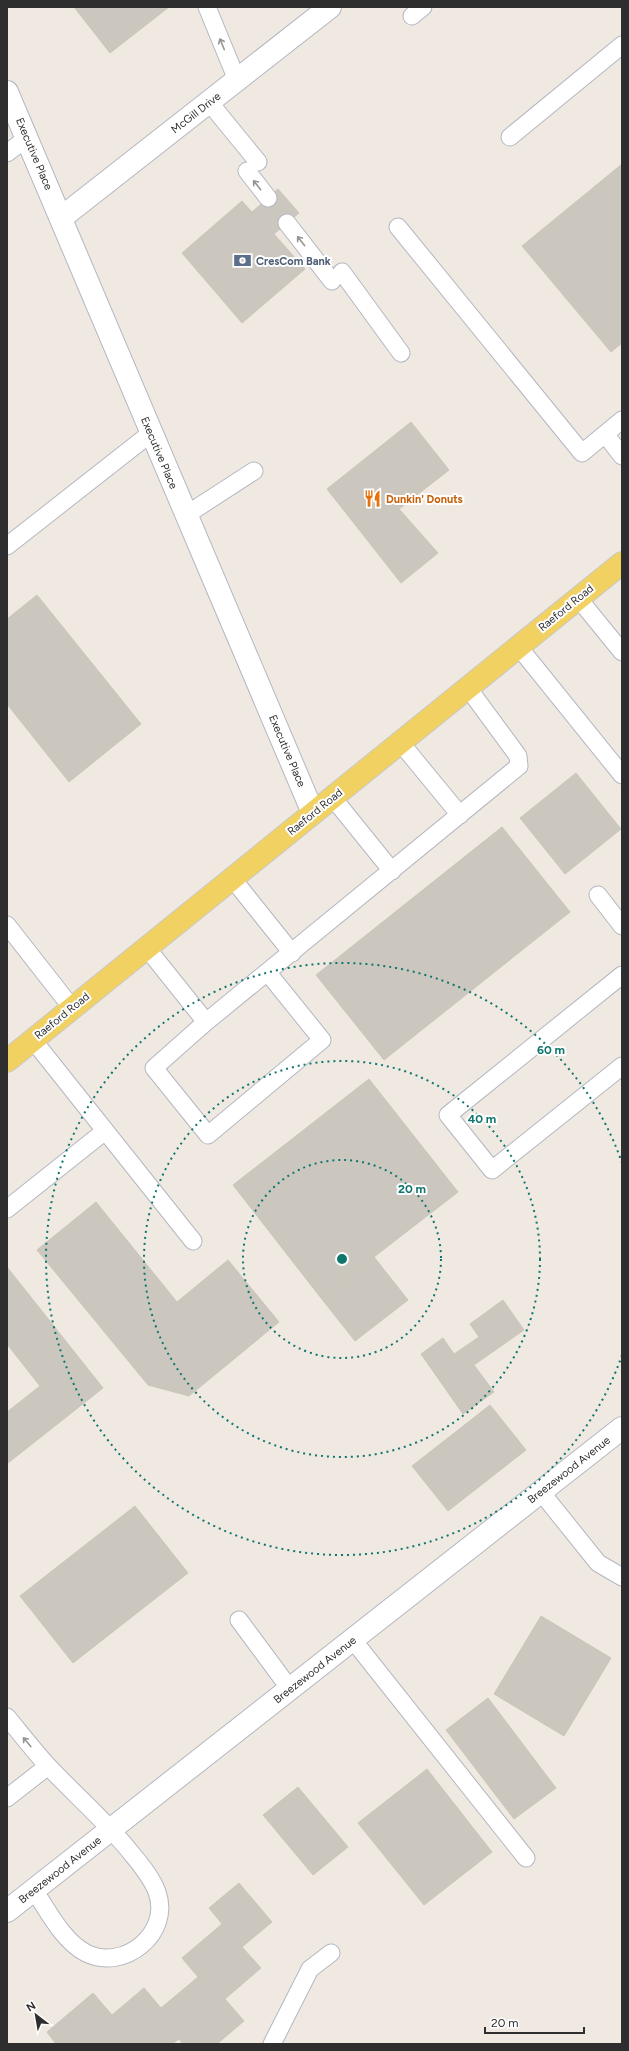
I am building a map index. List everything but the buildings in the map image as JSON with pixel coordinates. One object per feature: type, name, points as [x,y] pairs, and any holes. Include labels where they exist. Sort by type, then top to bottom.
[{"type":"main road","name":"Raeford Road","points":[[7,1061],[622,563]]},
{"type":"street","name":"McGill Drive","points":[[61,218],[330,7]]},
{"type":"street","name":"Executive Place","points":[[7,92],[314,813]]},
{"type":"street","name":"Breezewood Avenue","points":[[7,1911],[622,1428]]},
{"type":"lane","points":[[207,7],[237,80]]},
{"type":"lane","points":[[510,136],[622,45]]},
{"type":"lane","points":[[209,102],[252,167],[268,198]]},
{"type":"lane","points":[[7,153],[26,138]]},
{"type":"lane","points":[[287,223],[337,276],[401,353]]},
{"type":"lane","points":[[398,227],[582,453],[622,420]]},
{"type":"lane","points":[[7,546],[151,433]]},
{"type":"lane","points":[[605,434],[622,456]]},
{"type":"lane","points":[[186,515],[254,471]]},
{"type":"lane","points":[[578,598],[622,652]]},
{"type":"lane","points":[[518,646],[622,775]]},
{"type":"lane","points":[[268,973],[322,1040],[208,1135],[154,1068],[206,1022],[268,973],[519,766],[518,756],[468,688]]},
{"type":"lane","points":[[400,742],[460,815]]},
{"type":"lane","points":[[333,798],[392,871]]},
{"type":"lane","points":[[232,878],[292,953]]},
{"type":"lane","points":[[598,895],[622,926]]},
{"type":"lane","points":[[7,925],[72,1008]]},
{"type":"lane","points":[[146,947],[206,1022]]},
{"type":"lane","points":[[622,975],[448,1115],[492,1170],[622,1066]]},
{"type":"lane","points":[[33,1040],[193,1241]]},
{"type":"lane","points":[[7,1209],[105,1131]]},
{"type":"lane","points":[[541,1492],[598,1563],[622,1577]]},
{"type":"lane","points":[[239,1620],[290,1689]]},
{"type":"lane","points":[[353,1640],[526,1858]]},
{"type":"lane","points":[[7,1717],[48,1766],[113,1829],[140,1863],[157,1892],[159,1908],[156,1925],[148,1940],[135,1951],[120,1957],[103,1958],[86,1953],[72,1943],[34,1890]]},
{"type":"lane","points":[[7,1798],[48,1766]]},
{"type":"lane","points":[[272,2044],[310,1969],[331,1953]]},
{"type":"place","name":"CresCom Bank","points":[[243,261]]},
{"type":"place","name":"Dunkin' Donuts","points":[[373,499]]}]
